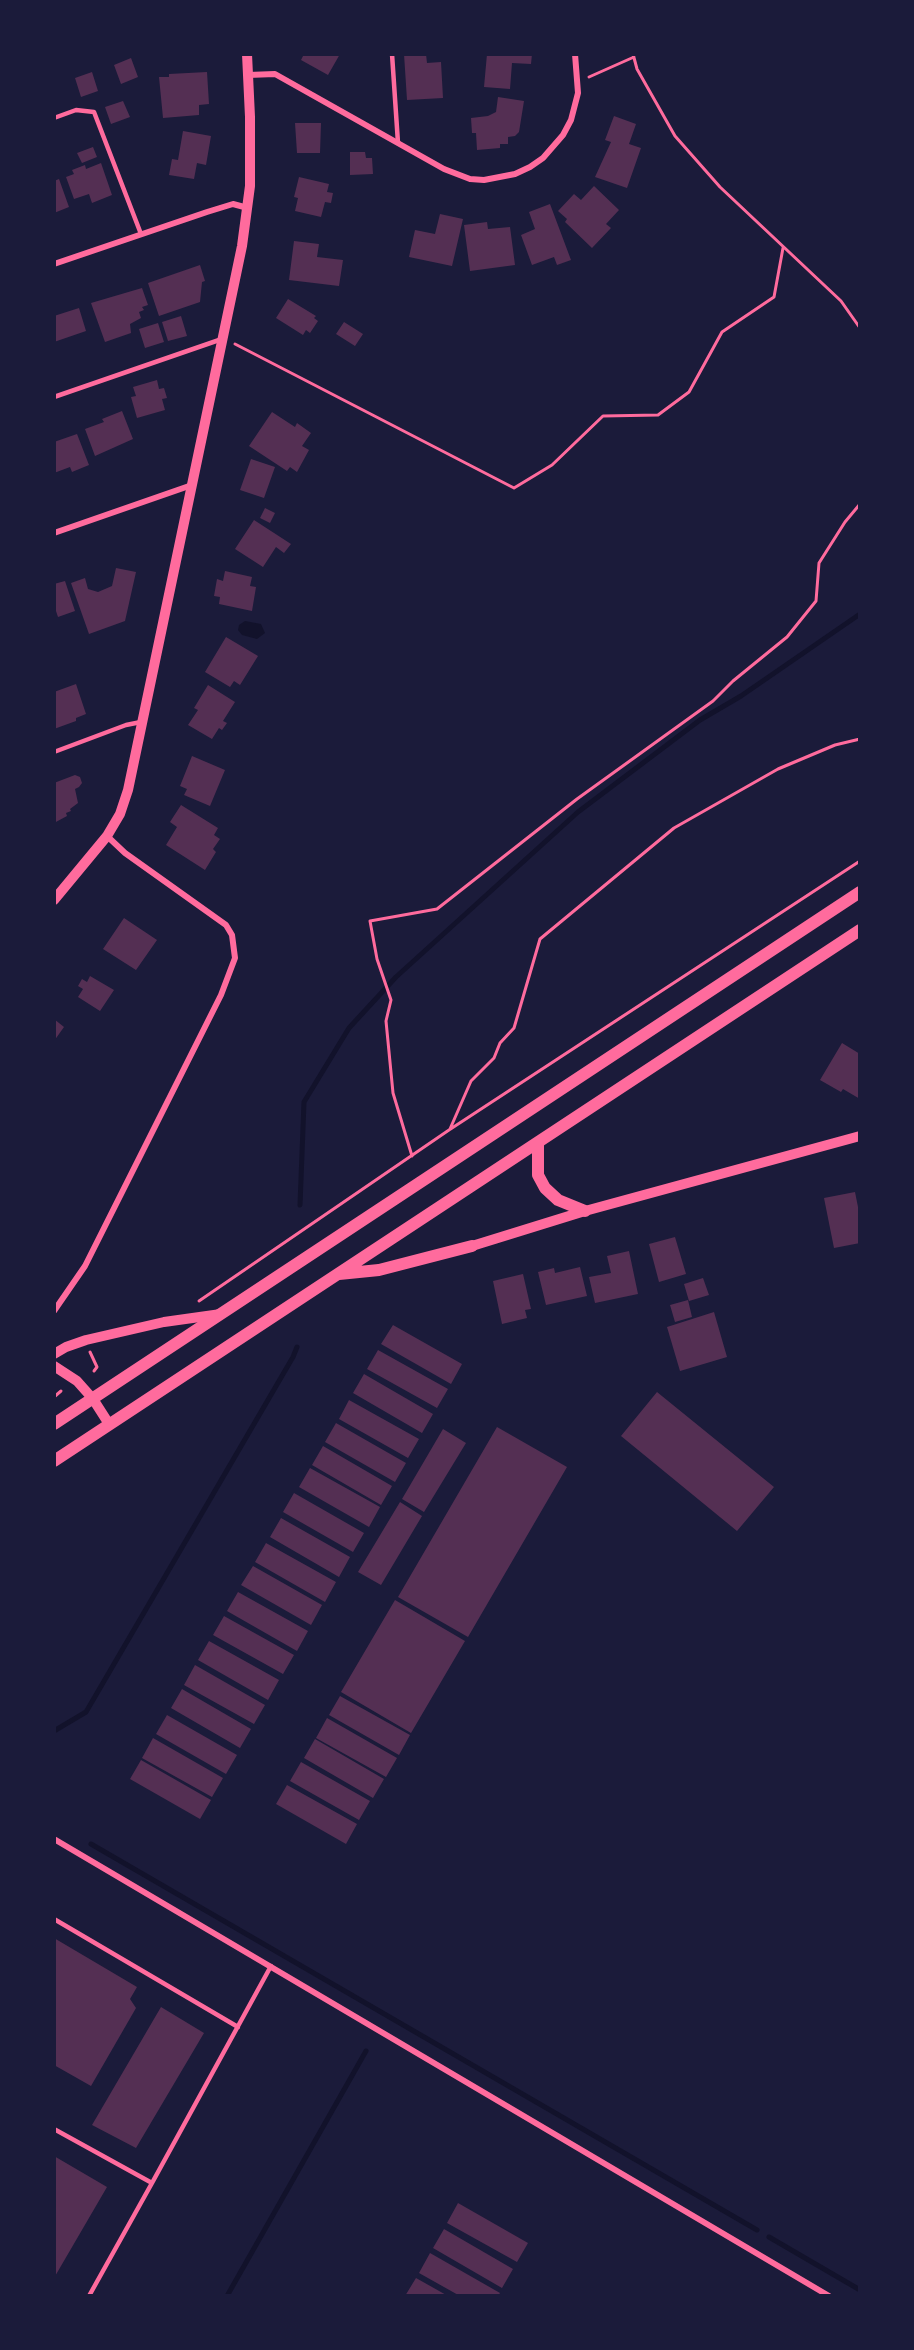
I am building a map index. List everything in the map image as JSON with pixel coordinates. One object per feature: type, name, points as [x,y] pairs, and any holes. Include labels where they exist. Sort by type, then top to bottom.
[{"type":"main road","points":[[54,1424],[860,892]]},
{"type":"main road","points":[[54,1461],[860,930]]},
{"type":"main road","points":[[538,1143],[538,1175],[545,1188],[558,1200],[585,1211]]},
{"type":"main road","points":[[338,1274],[379,1270],[472,1246]]},
{"type":"street","points":[[54,900],[108,836],[120,814],[128,790],[224,339],[248,208],[250,164],[246,54]]},
{"type":"street","points":[[248,75],[275,74],[444,169],[470,179],[484,180],[515,174],[543,158],[563,135],[575,107],[578,78],[575,54]]},
{"type":"street","points":[[54,264],[232,204],[248,208]]},
{"type":"street","points":[[54,533],[193,485]]},
{"type":"street","points":[[54,1311],[85,1266],[221,995],[235,958],[232,935],[226,925],[125,853],[108,836]]},
{"type":"street","points":[[472,1246],[585,1211],[860,1136]]},
{"type":"street","points":[[54,1354],[86,1340],[164,1322],[221,1314]]},
{"type":"street","points":[[54,1366],[73,1377],[93,1399],[109,1424]]},
{"type":"street","points":[[54,1839],[829,2296]]},
{"type":"lane","points":[[392,54],[398,143]]},
{"type":"lane","points":[[54,118],[76,111],[94,112],[141,234]]},
{"type":"lane","points":[[54,397],[224,339]]},
{"type":"lane","points":[[54,752],[126,725],[143,722]]},
{"type":"lane","points":[[54,1918],[238,2026]]},
{"type":"lane","points":[[89,2296],[272,1966]]},
{"type":"lane","points":[[54,2129],[152,2183]]},
{"type":"path","points":[[578,78],[590,76],[634,55],[637,69],[675,136],[720,187],[841,301],[860,328]]},
{"type":"path","points":[[224,339],[514,488],[552,465],[603,416],[658,415],[689,392],[722,332],[774,297],[783,248]]},
{"type":"path","points":[[412,1156],[393,1093],[386,1021],[391,1000],[377,959],[370,921],[437,909],[577,799],[713,701],[733,681],[787,637],[816,601],[819,563],[845,522],[860,504]]},
{"type":"path","points":[[449,1131],[471,1081],[494,1058],[500,1043],[514,1028],[540,939],[674,828],[778,769],[835,745],[860,739]]},
{"type":"path","points":[[191,1303],[202,1300],[449,1131],[860,861]]},
{"type":"path","points":[[87,1346],[97,1367],[94,1371]]},
{"type":"path","points":[[54,1397],[61,1391]]},
{"type":"shaded area","points":[[245,621],[261,624],[265,633],[257,639],[242,635],[238,630],[239,625]]},
{"type":"building","points":[[304,54],[340,54],[328,75],[301,60]]},
{"type":"building","points":[[404,54],[426,54],[427,63],[441,62],[443,98],[407,100]]},
{"type":"building","points":[[487,54],[532,54],[531,64],[512,63],[510,89],[484,87]]},
{"type":"building","points":[[131,58],[138,77],[121,84],[114,65]]},
{"type":"building","points":[[92,72],[98,91],[81,97],[75,78]]},
{"type":"building","points":[[207,72],[209,104],[199,105],[199,115],[163,118],[159,77],[169,77],[169,74]]},
{"type":"building","points":[[498,97],[524,101],[519,132],[515,136],[508,137],[508,144],[500,144],[500,148],[477,150],[476,133],[472,133],[471,118],[488,116],[496,112]]},
{"type":"building","points":[[123,101],[130,117],[111,124],[105,107]]},
{"type":"building","points":[[614,116],[636,124],[629,144],[641,148],[627,188],[595,177],[611,142],[605,140]]},
{"type":"building","points":[[295,123],[321,123],[320,153],[297,153]]},
{"type":"building","points":[[183,131],[211,136],[206,165],[197,163],[194,179],[169,175],[172,159],[178,160]]},
{"type":"building","points":[[93,147],[97,157],[82,163],[77,153]]},
{"type":"building","points":[[350,152],[365,152],[366,158],[372,158],[373,174],[350,175]]},
{"type":"building","points":[[101,163],[112,195],[92,203],[89,194],[74,199],[66,177],[74,174],[72,170],[85,165],[86,169]]},
{"type":"building","points":[[299,177],[329,184],[327,192],[333,193],[331,203],[325,202],[321,217],[295,211],[298,198],[294,197]]},
{"type":"building","points":[[59,179],[69,207],[54,213],[54,181]]},
{"type":"building","points":[[594,186],[619,210],[606,224],[611,228],[592,248],[565,222],[567,219],[558,211],[574,194],[581,200]]},
{"type":"building","points":[[550,204],[571,260],[557,265],[554,257],[532,265],[521,235],[535,229],[529,212]]},
{"type":"building","points":[[440,214],[463,219],[452,266],[409,257],[415,230],[435,234]]},
{"type":"building","points":[[487,222],[488,229],[510,227],[515,265],[470,271],[464,225]]},
{"type":"building","points":[[294,241],[319,244],[317,257],[343,260],[339,286],[289,280]]},
{"type":"building","points":[[200,265],[205,281],[202,282],[200,302],[159,316],[148,283]]},
{"type":"building","points":[[142,288],[148,305],[142,307],[144,310],[139,312],[141,318],[130,324],[131,333],[105,342],[91,303]]},
{"type":"building","points":[[288,299],[316,316],[314,318],[318,321],[310,333],[306,330],[303,335],[276,318]]},
{"type":"building","points":[[79,308],[86,331],[54,342],[54,316]]},
{"type":"building","points":[[181,316],[187,336],[168,341],[162,322]]},
{"type":"building","points":[[344,322],[363,334],[355,346],[336,334]]},
{"type":"building","points":[[158,323],[164,342],[145,348],[139,329]]},
{"type":"building","points":[[157,380],[159,389],[164,388],[167,398],[162,399],[165,410],[137,418],[131,397],[136,396],[133,387]]},
{"type":"building","points":[[122,411],[133,439],[95,456],[85,429],[104,422],[102,419]]},
{"type":"building","points":[[272,412],[295,427],[297,423],[311,433],[302,446],[309,450],[297,472],[290,467],[287,471],[249,446]]},
{"type":"building","points":[[77,434],[89,465],[72,472],[70,467],[54,473],[54,442]]},
{"type":"building","points":[[251,459],[275,467],[264,498],[240,490]]},
{"type":"building","points":[[265,508],[275,513],[270,523],[260,518]]},
{"type":"building","points":[[254,520],[291,544],[284,553],[276,547],[263,567],[235,549]]},
{"type":"building","points":[[116,568],[136,572],[125,621],[89,634],[71,583],[85,578],[88,589],[98,592],[112,586]]},
{"type":"building","points":[[225,571],[252,577],[250,586],[256,587],[252,611],[219,604],[220,597],[214,596],[217,579],[223,581]]},
{"type":"building","points":[[65,581],[75,611],[58,617],[56,611],[54,612],[54,584]]},
{"type":"building","points":[[226,637],[258,656],[240,685],[234,681],[230,687],[205,672]]},
{"type":"building","points":[[76,684],[86,714],[76,718],[76,721],[54,729],[54,692]]},
{"type":"building","points":[[208,685],[235,702],[223,721],[227,723],[222,730],[219,728],[212,739],[188,725],[198,710],[194,708]]},
{"type":"building","points":[[192,756],[225,770],[210,806],[184,795],[187,789],[180,786]]},
{"type":"building","points":[[75,775],[80,777],[82,783],[75,789],[78,803],[66,813],[67,816],[54,823],[54,783]]},
{"type":"building","points":[[181,805],[218,828],[214,835],[220,839],[213,849],[216,852],[205,870],[166,845],[177,827],[170,822]]},
{"type":"building","points":[[124,918],[157,940],[136,970],[103,949]]},
{"type":"building","points":[[90,976],[114,990],[100,1011],[78,997],[83,989],[78,986],[82,979],[87,982]]},
{"type":"building","points":[[54,1019],[64,1027],[54,1041]]},
{"type":"building","points":[[842,1043],[860,1054],[860,1099],[843,1089],[841,1092],[820,1080]]},
{"type":"building","points":[[855,1192],[860,1217],[860,1243],[834,1248],[824,1198]]},
{"type":"building","points":[[675,1237],[686,1274],[659,1282],[649,1244]]},
{"type":"building","points":[[629,1251],[638,1294],[595,1303],[589,1277],[611,1273],[607,1256]]},
{"type":"building","points":[[580,1267],[587,1296],[546,1305],[538,1272],[554,1268],[555,1273]]},
{"type":"building","points":[[523,1274],[531,1309],[525,1310],[527,1318],[502,1324],[493,1281]]},
{"type":"building","points":[[703,1278],[709,1295],[689,1301],[684,1284]]},
{"type":"building","points":[[688,1300],[692,1317],[675,1322],[670,1305]]},
{"type":"building","points":[[714,1312],[727,1357],[680,1371],[667,1327]]},
{"type":"building","points":[[393,1325],[462,1364],[451,1384],[381,1344]]},
{"type":"building","points":[[378,1350],[448,1389],[437,1408],[367,1369]]},
{"type":"building","points":[[364,1374],[433,1414],[422,1433],[353,1393]]},
{"type":"building","points":[[657,1392],[774,1487],[737,1531],[621,1436]]},
{"type":"building","points":[[349,1400],[419,1439],[408,1458],[339,1419]]},
{"type":"building","points":[[336,1423],[406,1463],[395,1482],[325,1442]]},
{"type":"building","points":[[497,1427],[567,1467],[468,1637],[398,1597]]},
{"type":"building","points":[[443,1429],[466,1443],[424,1512],[402,1499]]},
{"type":"building","points":[[323,1446],[392,1486],[381,1505],[312,1465]]},
{"type":"building","points":[[310,1468],[380,1507],[369,1527],[299,1487]]},
{"type":"building","points":[[294,1493],[364,1533],[353,1552],[283,1512]]},
{"type":"building","points":[[400,1502],[422,1516],[381,1585],[358,1572]]},
{"type":"building","points":[[281,1518],[350,1557],[339,1577],[270,1537]]},
{"type":"building","points":[[266,1543],[336,1582],[325,1602],[255,1562]]},
{"type":"building","points":[[253,1566],[322,1605],[311,1625],[241,1585]]},
{"type":"building","points":[[238,1592],[308,1631],[297,1651],[227,1611]]},
{"type":"building","points":[[395,1600],[465,1641],[411,1733],[341,1692]]},
{"type":"building","points":[[224,1616],[294,1655],[283,1674],[213,1635]]},
{"type":"building","points":[[209,1641],[279,1680],[268,1700],[198,1660]]},
{"type":"building","points":[[195,1665],[265,1705],[254,1724],[184,1685]]},
{"type":"building","points":[[182,1689],[251,1729],[240,1748],[171,1708]]},
{"type":"building","points":[[340,1696],[410,1735],[399,1755],[329,1715]]},
{"type":"building","points":[[167,1715],[237,1755],[226,1774],[156,1734]]},
{"type":"building","points":[[327,1718],[397,1758],[386,1777],[316,1738]]},
{"type":"building","points":[[153,1738],[223,1778],[212,1797],[142,1758]]},
{"type":"building","points":[[315,1739],[384,1779],[373,1798],[304,1758]]},
{"type":"building","points":[[141,1760],[211,1800],[200,1819],[130,1779]]},
{"type":"building","points":[[301,1762],[370,1801],[359,1820],[290,1781]]},
{"type":"building","points":[[287,1785],[357,1824],[346,1844],[276,1804]]},
{"type":"building","points":[[54,1938],[137,1987],[130,1999],[136,2008],[91,2086],[54,2065]]},
{"type":"building","points":[[161,2007],[204,2033],[136,2148],[92,2125]]},
{"type":"building","points":[[54,2156],[107,2187],[54,2278]]},
{"type":"building","points":[[458,2203],[528,2243],[517,2262],[447,2223]]},
{"type":"building","points":[[444,2229],[513,2269],[502,2288],[433,2248]]},
{"type":"building","points":[[430,2253],[500,2293],[498,2296],[460,2296],[419,2273]]},
{"type":"building","points":[[416,2278],[448,2296],[405,2296]]},
{"type":"waterway","points":[[300,1205],[304,1102],[349,1028],[396,977],[578,812],[700,720],[741,696],[860,614]]},
{"type":"waterway","points":[[54,1731],[86,1712],[297,1347]]},
{"type":"waterway","points":[[91,1844],[757,2230]]},
{"type":"waterway","points":[[227,2296],[366,2051]]},
{"type":"waterway","points":[[769,2237],[860,2290]]}]
